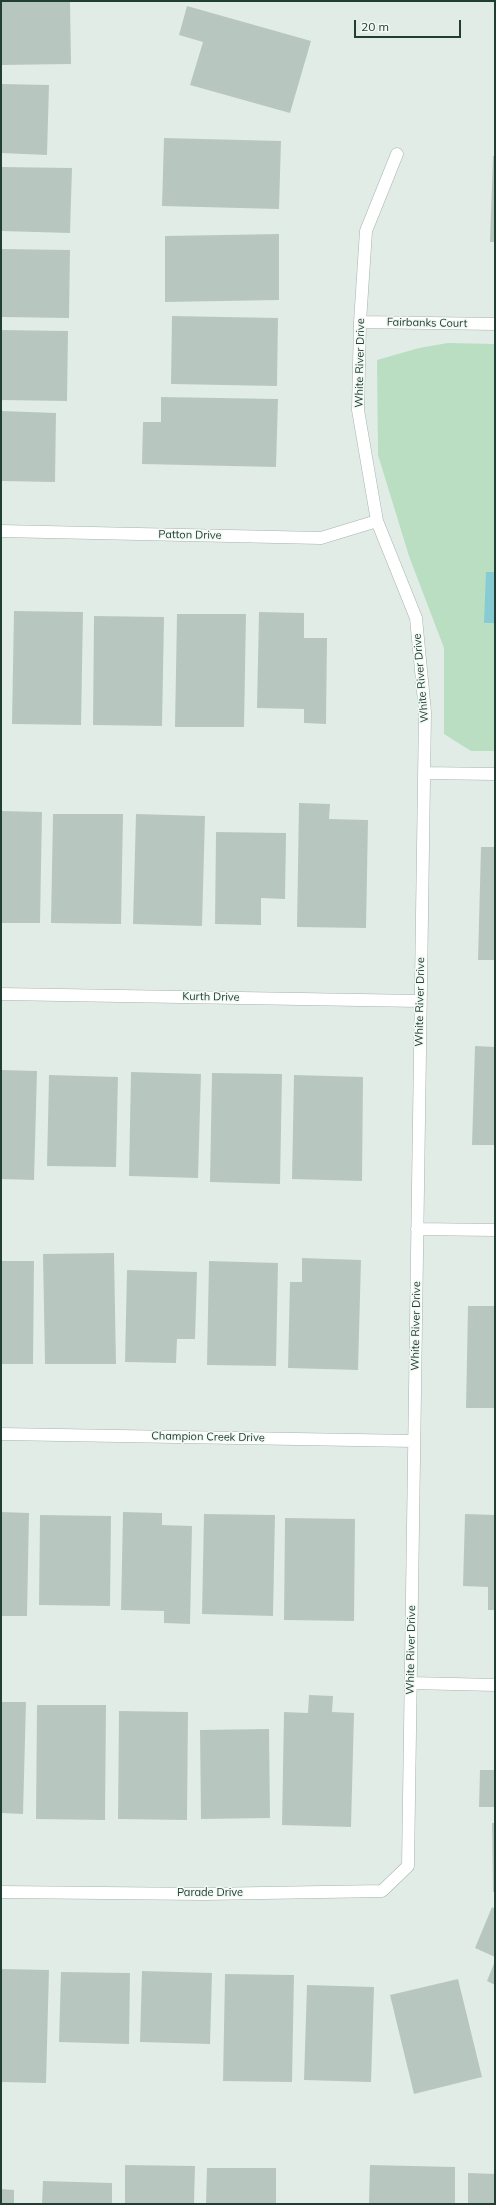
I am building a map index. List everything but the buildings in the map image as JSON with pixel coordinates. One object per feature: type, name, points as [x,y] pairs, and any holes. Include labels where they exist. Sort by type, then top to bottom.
[{"type":"street","name":"White River Drive","points":[[397,154],[366,231],[360,322],[358,410],[377,521],[416,618],[425,712],[408,1866]]},
{"type":"street","name":"Fairbanks Court","points":[[360,322],[495,324]]},
{"type":"street","name":"Patton Drive","points":[[1,531],[321,538],[377,521]]},
{"type":"street","points":[[424,773],[495,774]]},
{"type":"street","name":"Kurth Drive","points":[[1,994],[420,1000]]},
{"type":"street","points":[[417,1229],[495,1230]]},
{"type":"street","name":"Champion Creek Drive","points":[[1,1434],[414,1441]]},
{"type":"street","points":[[411,1683],[495,1685]]},
{"type":"street","name":"Parade Drive","points":[[1,1892],[204,1894],[382,1891],[408,1866]]},
{"type":"green space","points":[[448,343],[495,344],[495,751],[471,751],[444,734],[444,648],[409,556],[378,455],[377,360],[419,348]]},
{"type":"water","points":[[486,572],[495,572],[495,623],[484,623]]}]
